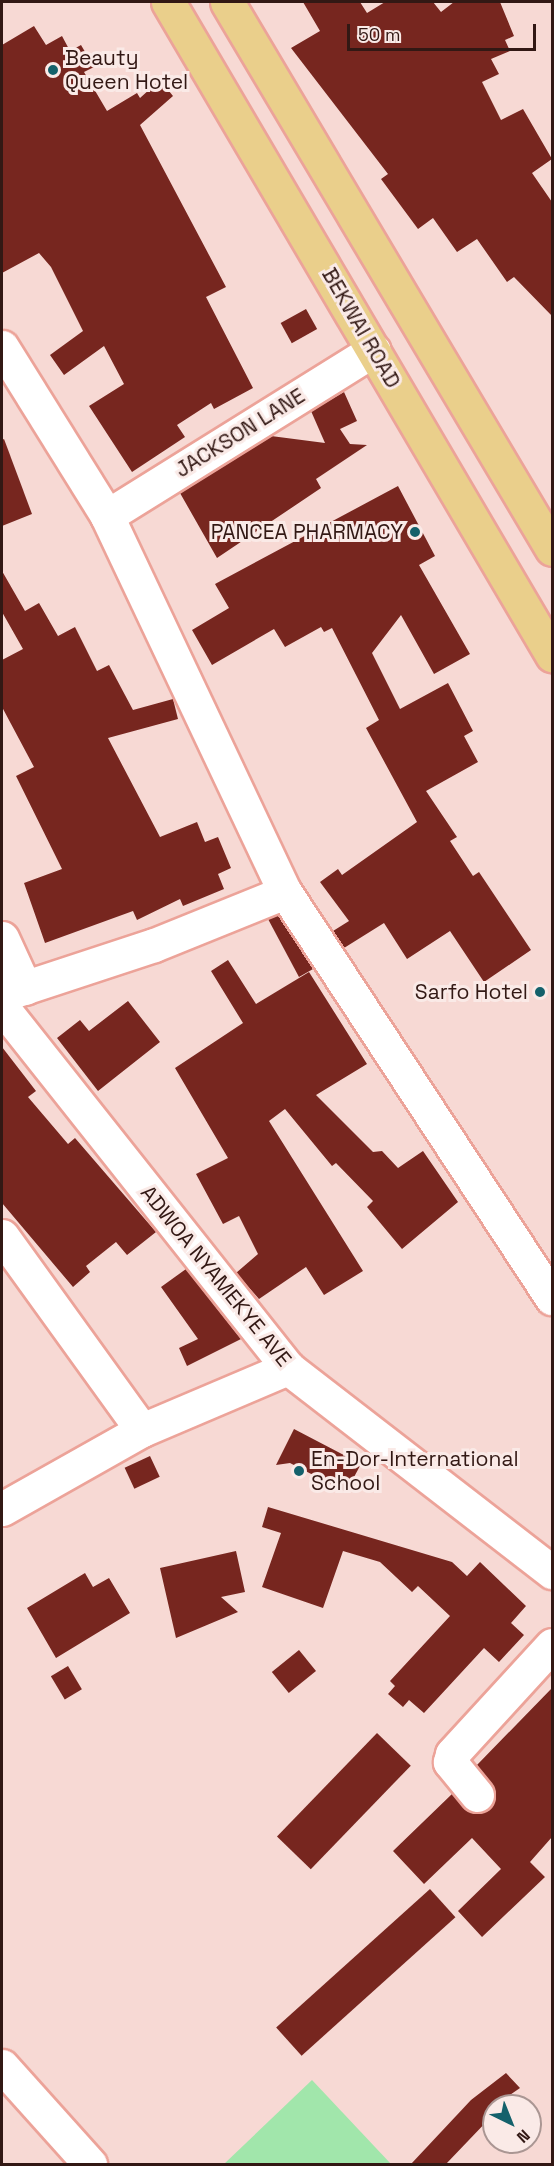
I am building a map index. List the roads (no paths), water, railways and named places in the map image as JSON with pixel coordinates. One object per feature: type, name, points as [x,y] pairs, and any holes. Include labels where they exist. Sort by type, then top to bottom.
[{"type":"highway","name":"BEKWAI ROAD","points":[[168,2],[552,655]]},
{"type":"highway","points":[[227,2],[552,549]]},
{"type":"street","points":[[2,347],[107,516],[285,892],[552,1298]]},
{"type":"street","name":"JACKSON LANE","points":[[107,516],[374,350]]},
{"type":"street","points":[[9,997],[285,892]]},
{"type":"street","name":"ADWOA NYAMEKYE AVE","points":[[2,938],[9,997],[288,1368],[552,1572]]},
{"type":"street","points":[[2,1236],[142,1430]]},
{"type":"street","points":[[2,1509],[142,1430],[288,1368]]},
{"type":"street","points":[[477,1795],[450,1762],[452,1754],[552,1645]]},
{"type":"street","points":[[2,2066],[90,2164]]},
{"type":"place","name":"Beauty Queen Hotel","points":[[53,70]]},
{"type":"place","name":"PANCEA PHARMACY","points":[[415,532]]},
{"type":"place","name":"Sarfo Hotel","points":[[540,992]]},
{"type":"place","name":"En-Dor-International School","points":[[299,1471]]}]
